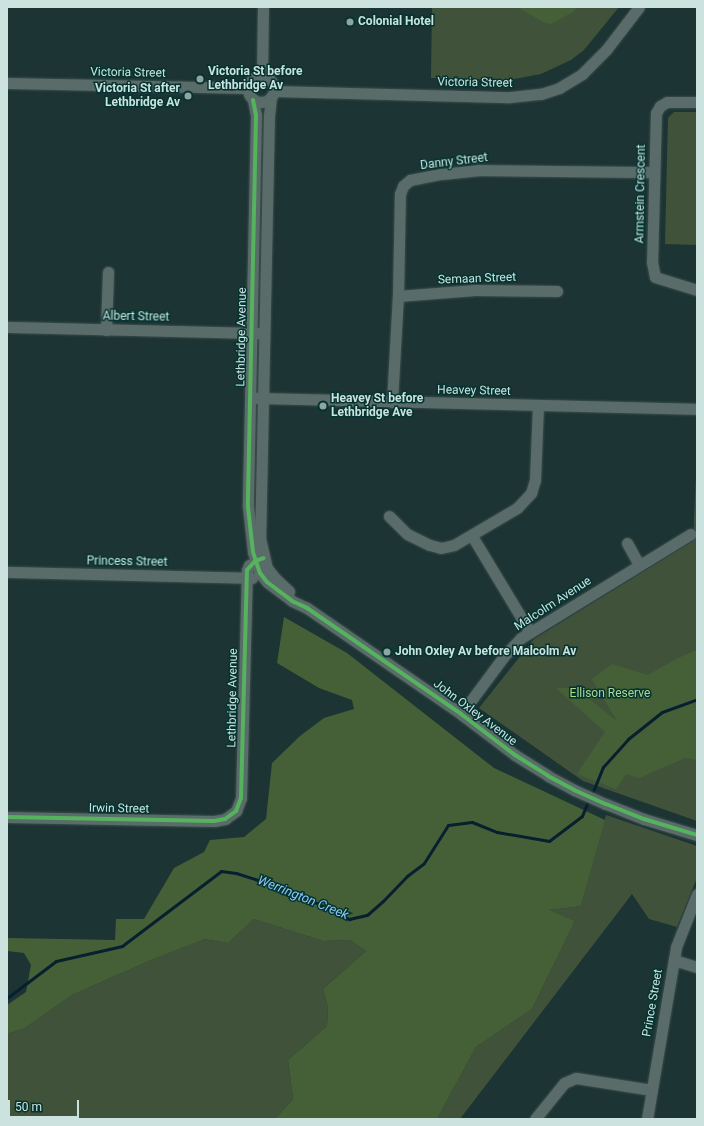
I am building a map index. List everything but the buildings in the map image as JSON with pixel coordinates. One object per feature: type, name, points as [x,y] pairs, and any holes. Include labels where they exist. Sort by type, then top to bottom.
[{"type":"street","points":[[262,77],[263,7]]},
{"type":"street","name":"Victoria Street","points":[[273,94],[510,97],[540,94],[559,88],[582,74],[606,50],[639,7]]},
{"type":"street","points":[[262,77],[272,83],[273,94],[262,102],[253,100],[248,88],[251,81],[262,77]]},
{"type":"street","name":"Victoria Street","points":[[7,83],[248,88]]},
{"type":"street","name":"Lethbridge Avenue","points":[[261,565],[260,512],[269,115],[273,94]]},
{"type":"street","name":"Lethbridge Avenue","points":[[253,100],[256,115],[248,507],[249,534],[261,565]]},
{"type":"street","name":"Armstein Crescent","points":[[697,102],[672,101],[663,104],[658,108],[656,116],[652,262],[655,277],[697,290]]},
{"type":"street","name":"Danny Street","points":[[392,402],[398,296],[400,194],[403,186],[410,180],[442,174],[478,170],[654,172]]},
{"type":"street","points":[[106,330],[108,272]]},
{"type":"street","name":"Semaan Street","points":[[398,296],[475,290],[557,291]]},
{"type":"street","name":"Albert Street","points":[[7,327],[264,333]]},
{"type":"street","name":"Heavey Street","points":[[250,398],[697,409]]},
{"type":"street","points":[[389,516],[407,534],[435,547],[454,545],[472,536],[523,504],[531,493],[536,473],[538,405]]},
{"type":"street","name":"Malcolm Avenue","points":[[461,714],[504,656],[530,632],[691,534]]},
{"type":"street","points":[[472,536],[530,632]]},
{"type":"street","points":[[627,543],[639,565]]},
{"type":"street","points":[[246,578],[249,565],[261,565]]},
{"type":"street","name":"John Oxley Avenue","points":[[261,565],[278,591],[292,601],[307,608],[461,714],[515,755],[574,790],[644,819],[697,835]]},
{"type":"street","name":"Princess Street","points":[[7,572],[246,578]]},
{"type":"street","name":"Lethbridge Avenue","points":[[230,816],[239,805],[241,798],[246,578]]},
{"type":"street","name":"Irwin Street","points":[[7,817],[214,822],[230,816]]},
{"type":"street","name":"Prince Street","points":[[647,1119],[677,941],[697,894]]},
{"type":"street","points":[[674,960],[697,967]]},
{"type":"street","points":[[535,1119],[564,1083],[576,1078],[652,1090]]},
{"type":"green space","points":[[432,7],[619,7],[584,50],[571,60],[541,74],[509,80],[431,78]]},
{"type":"green space","points":[[517,7],[577,7],[573,12],[551,24],[545,23]]},
{"type":"green space","points":[[674,112],[697,112],[697,245],[665,244],[668,118]]},
{"type":"green space","name":"Ellison Reserve","points":[[697,454],[697,821],[583,781],[479,708],[534,639],[693,541]]},
{"type":"green space","points":[[284,617],[347,653],[494,768],[605,820],[581,906],[549,910],[575,921],[532,1009],[476,1047],[437,1119],[275,1119],[293,1099],[288,1060],[327,1026],[328,1007],[323,989],[366,951],[350,940],[323,941],[254,919],[228,943],[204,939],[149,961],[72,995],[25,1028],[7,1034],[7,1005],[26,992],[31,965],[24,953],[7,951],[7,938],[115,940],[116,919],[144,919],[174,868],[204,852],[210,840],[244,837],[266,819],[272,763],[300,736],[324,718],[354,709],[352,700],[319,688],[277,663]]},
{"type":"green space","points":[[697,650],[697,760],[685,758],[639,778],[626,774],[616,789],[577,774],[605,732],[556,688],[575,688],[617,721],[592,679],[612,664],[648,675],[678,658]]},
{"type":"green space","points":[[606,815],[697,846],[697,878],[677,927],[649,919],[632,894],[460,1119],[437,1119],[476,1047],[532,1009],[575,921],[548,910],[581,906]]},
{"type":"green space","points":[[254,919],[323,941],[350,940],[366,951],[323,989],[328,1007],[327,1026],[288,1060],[293,1099],[275,1119],[7,1119],[7,1034],[25,1028],[72,995],[149,961],[203,939],[228,943]]},
{"type":"waterway","name":"Werrington Creek","points":[[592,794],[603,767],[628,739],[662,712],[697,699]]},
{"type":"waterway","name":"Werrington Creek","points":[[7,998],[56,961],[122,946],[221,871],[236,873],[292,891],[349,919],[367,915],[407,876],[424,863],[448,825],[472,822],[497,832],[549,841],[582,816],[589,799]]},
{"type":"cycle path","points":[[253,100],[256,115],[248,507],[253,552],[260,573],[267,582],[292,601],[307,608],[461,714],[515,755],[548,776],[574,790],[606,804],[644,819],[697,835]]},
{"type":"cycle path","points":[[7,817],[214,821],[225,819],[236,811],[241,798],[247,570],[255,561],[264,558]]},
{"type":"place","name":"Colonial Hotel","points":[[350,22]]},
{"type":"place","name":"Victoria St before Lethbridge Av","points":[[200,79]]},
{"type":"place","name":"Victoria St after Lethbridge Av","points":[[188,96]]},
{"type":"place","name":"Heavey St before Lethbridge Ave","points":[[323,406]]},
{"type":"place","name":"John Oxley Av before Malcolm Av","points":[[387,652]]}]
